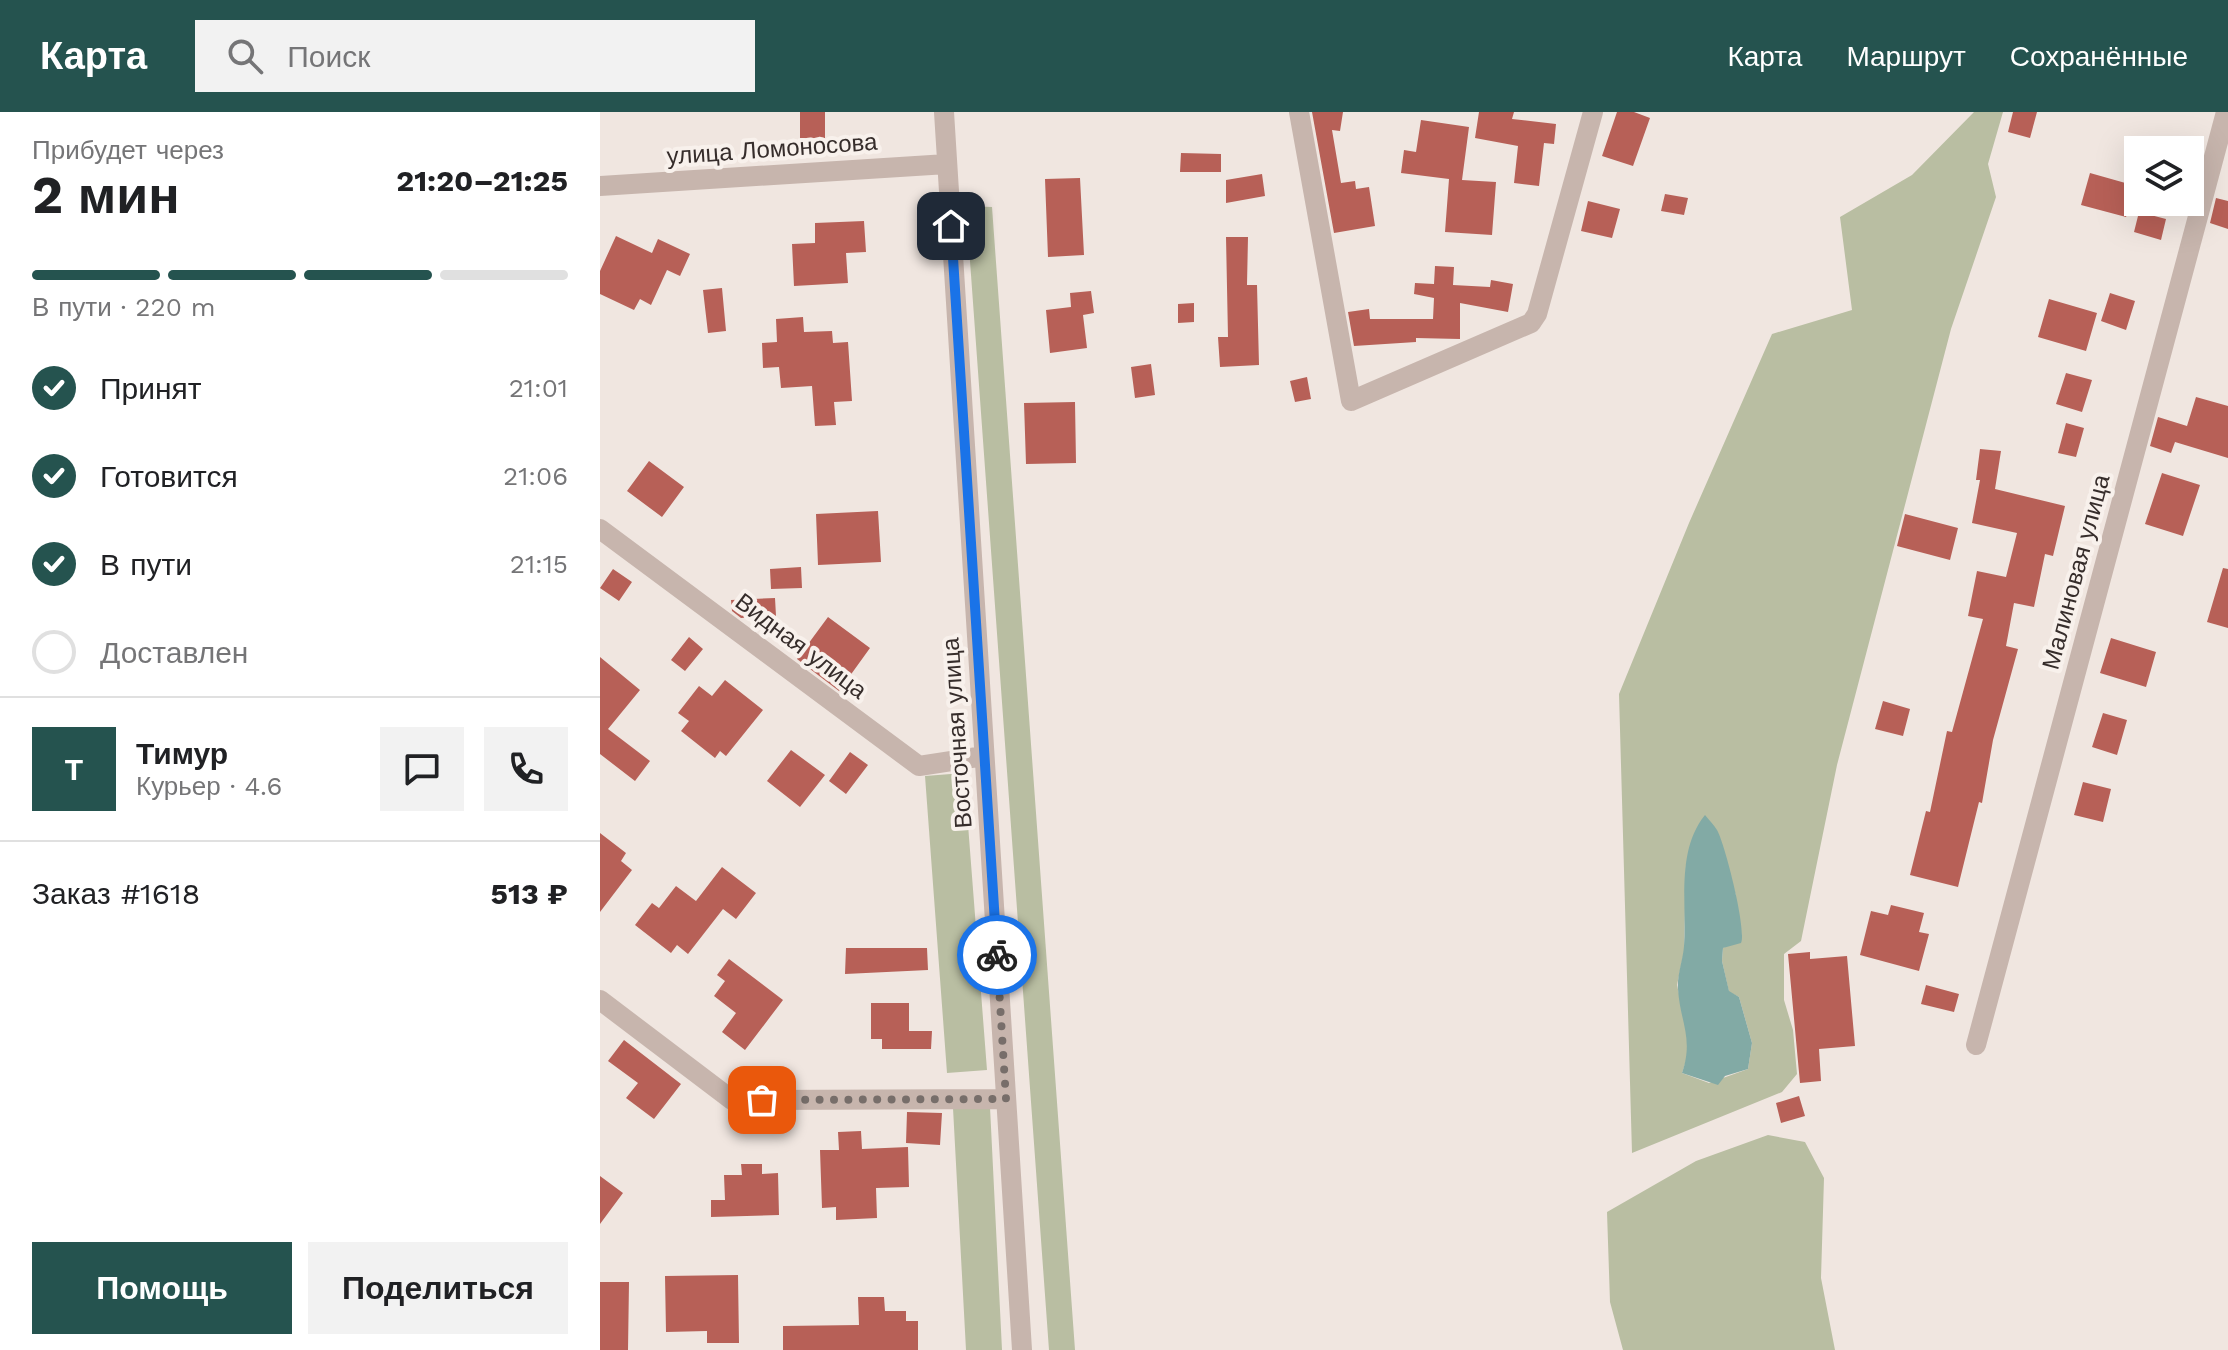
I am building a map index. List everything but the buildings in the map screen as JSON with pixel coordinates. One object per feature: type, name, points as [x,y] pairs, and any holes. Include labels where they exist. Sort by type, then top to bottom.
[{"type":"street","name":"Восточная улица","points":[[944,112],[1022,1350]]},
{"type":"street","points":[[1299,112],[1351,401],[1531,323],[1537,314],[1593,112]]},
{"type":"street","name":"Малиновая улица","points":[[1976,1045],[2226,112]]},
{"type":"street","name":"улица Ломоносова","points":[[600,186],[947,164]]},
{"type":"street","name":"Видная улица","points":[[600,529],[919,766],[984,756]]},
{"type":"street","points":[[600,1000],[732,1100],[1006,1099]]},
{"type":"green space","points":[[1974,112],[2003,112],[1988,164],[1996,197],[1951,329],[1837,765],[1801,941],[1784,954],[1784,1000],[1793,1030],[1797,1074],[1782,1092],[1632,1153],[1619,694],[1689,523],[1772,334],[1852,310],[1840,217],[1912,175]],"holes":[[[1725,860],[1736,896],[1733,943],[1723,948],[1722,961],[1729,992],[1739,997],[1752,1043],[1748,1069],[1709,1083],[1682,1073],[1688,1055],[1687,1028],[1677,985],[1684,952],[1686,864]]]},
{"type":"green space","points":[[966,206],[992,207],[1075,1350],[1049,1350]]},
{"type":"green space","points":[[964,773],[987,1070],[947,1073],[925,776]]},
{"type":"green space","points":[[990,1107],[1002,1350],[966,1350],[953,1108]]},
{"type":"green space","points":[[1768,1135],[1805,1142],[1824,1178],[1821,1278],[1835,1350],[1623,1350],[1610,1302],[1607,1212],[1696,1161]]},
{"type":"water","points":[[1705,815],[1721,838],[1738,905],[1741,943],[1723,948],[1722,961],[1729,991],[1739,997],[1752,1043],[1748,1069],[1725,1076],[1718,1085],[1682,1073],[1687,1040],[1678,984],[1684,946],[1686,861],[1696,829]]},
{"type":"way so far","points":[[762,1100],[1006,1099],[997,955]]},
{"type":"route","points":[[951,226],[997,955]]}]
